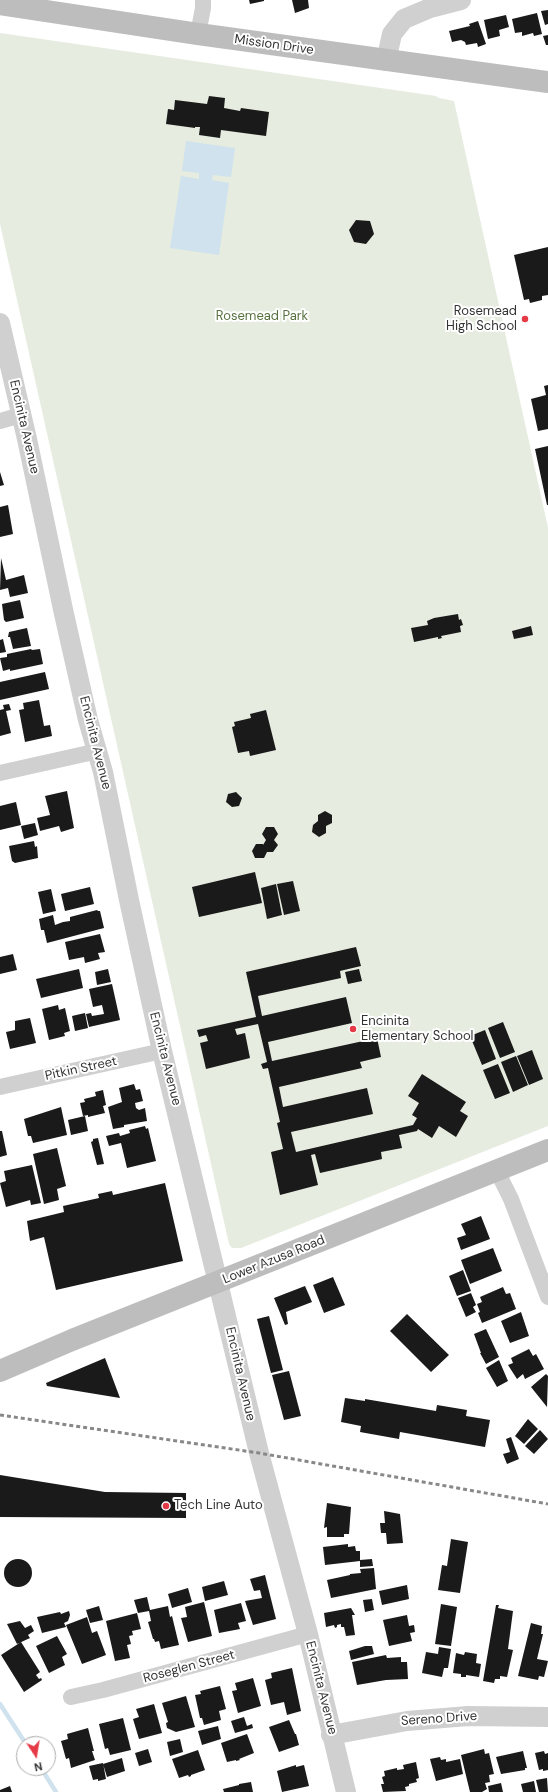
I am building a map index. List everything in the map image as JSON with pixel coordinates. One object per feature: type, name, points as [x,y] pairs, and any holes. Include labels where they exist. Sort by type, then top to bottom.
[{"type":"main road","name":"Mission Drive","points":[[0,4],[198,34],[548,82]]},
{"type":"main road","name":"Lower Azusa Road","points":[[0,1371],[72,1340],[219,1283],[548,1150]]},
{"type":"street","points":[[198,34],[203,0]]},
{"type":"street","points":[[386,60],[392,34],[404,19],[430,8],[461,0]]},
{"type":"street","name":"Encinita Avenue","points":[[0,323],[88,720],[98,751],[162,1051],[259,1454],[308,1634],[331,1735],[346,1792]]},
{"type":"street","points":[[0,421],[21,415]]},
{"type":"street","points":[[0,774],[98,751]]},
{"type":"street","name":"Pitkin Street","points":[[0,1087],[162,1051]]},
{"type":"street","points":[[497,1171],[511,1200],[548,1297]]},
{"type":"street","name":"Roseglen Street","points":[[71,1697],[103,1690],[308,1634]]},
{"type":"street","name":"Sereno Drive","points":[[331,1735],[407,1720],[468,1716],[548,1717]]},
{"type":"green space","name":"Rosemead Park","points":[[0,33],[436,96],[454,101],[548,528],[548,1126],[241,1248],[232,1248],[229,1244],[0,224]]},
{"type":"water","points":[[186,141],[235,148],[231,177],[213,175],[212,180],[229,183],[219,255],[170,248],[181,176],[199,179],[199,173],[182,171]]},
{"type":"building","points":[[249,0],[264,0],[264,1],[250,4]]},
{"type":"building","points":[[292,0],[308,0],[309,8],[295,13]]},
{"type":"building","points":[[548,10],[548,24],[545,25],[541,11]]},
{"type":"building","points":[[537,13],[542,34],[534,36],[533,33],[522,36],[522,32],[515,33],[512,19]]},
{"type":"building","points":[[506,15],[509,27],[499,30],[500,36],[488,39],[484,20]]},
{"type":"building","points":[[478,21],[486,44],[478,47],[477,43],[466,45],[465,42],[461,40],[452,42],[449,31],[470,26],[469,24]]},
{"type":"building","points":[[548,35],[548,45],[546,45],[543,36]]},
{"type":"building","points":[[209,96],[225,98],[224,108],[240,111],[241,108],[269,112],[266,136],[221,130],[220,138],[199,135],[200,127],[195,128],[166,124],[168,109],[174,110],[175,100],[207,104]]},
{"type":"building","points":[[356,220],[370,221],[374,234],[366,244],[354,242],[349,230]]},
{"type":"building","points":[[548,247],[548,295],[542,296],[542,300],[530,303],[529,299],[524,300],[514,255]]},
{"type":"building","points":[[548,385],[548,429],[538,431],[531,399],[546,395],[544,386]]},
{"type":"building","points":[[548,446],[548,505],[547,505],[535,449]]},
{"type":"building","points":[[0,472],[4,485],[0,486]]},
{"type":"building","points":[[8,505],[13,534],[0,537],[0,507]]},
{"type":"building","points":[[1,558],[6,580],[24,575],[28,593],[10,597],[8,588],[0,590]]},
{"type":"building","points":[[20,600],[24,618],[6,622],[4,620],[2,604]]},
{"type":"building","points":[[458,614],[459,620],[461,619],[463,625],[460,626],[461,632],[441,636],[442,638],[438,639],[438,637],[414,642],[411,628],[428,625],[427,621],[434,618]]},
{"type":"building","points":[[531,626],[533,635],[514,639],[512,631]]},
{"type":"building","points":[[27,628],[31,646],[13,649],[10,637],[8,637],[9,632]]},
{"type":"building","points":[[3,639],[6,652],[0,653],[0,640]]},
{"type":"building","points":[[31,649],[40,649],[43,664],[10,671],[10,669],[3,671],[0,658],[7,657],[7,654]]},
{"type":"building","points":[[45,672],[49,689],[0,700],[0,682]]},
{"type":"building","points":[[39,700],[44,726],[50,725],[52,736],[25,742],[19,710],[24,709],[23,703]]},
{"type":"building","points":[[9,704],[11,710],[6,711],[11,733],[0,736],[0,710],[4,709],[3,705]]},
{"type":"building","points":[[266,710],[276,750],[250,756],[249,751],[238,753],[232,727],[235,726],[234,722],[251,718],[250,714]]},
{"type":"building","points":[[67,791],[74,828],[61,832],[59,826],[40,831],[37,818],[50,815],[45,796]]},
{"type":"building","points":[[236,792],[242,798],[239,806],[232,807],[226,802],[228,794]]},
{"type":"building","points":[[16,802],[21,825],[0,830],[0,806]]},
{"type":"building","points":[[325,811],[332,815],[332,823],[326,826],[326,833],[319,837],[312,832],[313,825],[318,821],[318,815]]},
{"type":"building","points":[[35,823],[38,835],[24,839],[21,826]]},
{"type":"building","points":[[266,827],[274,827],[278,834],[274,840],[278,845],[273,852],[267,852],[264,858],[255,858],[252,851],[256,844],[263,845],[266,840],[262,834]]},
{"type":"building","points":[[34,841],[35,847],[37,846],[38,858],[15,863],[12,861],[9,846]]},
{"type":"building","points":[[255,872],[262,903],[199,917],[192,887]]},
{"type":"building","points":[[293,881],[300,911],[284,915],[277,884]]},
{"type":"building","points":[[276,884],[282,915],[267,919],[261,888]]},
{"type":"building","points":[[90,887],[94,904],[65,911],[61,894]]},
{"type":"building","points":[[51,889],[56,911],[43,914],[38,892]]},
{"type":"building","points":[[97,910],[100,911],[104,928],[47,943],[44,930],[41,930],[39,919],[53,915],[55,925],[70,921],[70,917]]},
{"type":"building","points":[[100,934],[105,952],[98,953],[100,959],[85,963],[84,957],[69,960],[65,942]]},
{"type":"building","points":[[356,947],[361,966],[340,971],[341,978],[258,996],[262,1016],[346,997],[352,1023],[268,1042],[272,1061],[377,1038],[381,1057],[360,1062],[362,1068],[279,1087],[283,1107],[367,1088],[373,1114],[291,1132],[296,1152],[413,1125],[417,1118],[412,1115],[419,1103],[408,1096],[422,1074],[466,1102],[460,1111],[468,1116],[456,1137],[439,1126],[432,1138],[418,1129],[417,1131],[399,1135],[402,1148],[381,1152],[382,1159],[320,1173],[315,1154],[311,1155],[318,1185],[280,1195],[271,1152],[283,1149],[277,1123],[280,1122],[268,1068],[263,1069],[261,1064],[267,1062],[258,1024],[235,1029],[237,1035],[245,1033],[250,1058],[206,1069],[200,1043],[208,1041],[206,1035],[199,1037],[197,1030],[256,1017],[246,972]]},
{"type":"building","points":[[13,954],[17,970],[0,974],[0,957]]},
{"type":"building","points":[[79,969],[83,988],[41,998],[36,979]]},
{"type":"building","points":[[108,969],[111,982],[97,985],[95,972]]},
{"type":"building","points":[[359,969],[362,981],[348,984],[345,972]]},
{"type":"building","points":[[112,984],[120,1020],[89,1027],[86,1014],[91,1013],[92,1016],[104,1014],[102,1005],[93,1007],[89,989]]},
{"type":"building","points":[[58,1005],[59,1010],[65,1008],[70,1031],[64,1033],[65,1036],[49,1040],[42,1009]]},
{"type":"building","points":[[85,1013],[88,1028],[75,1031],[72,1016]]},
{"type":"building","points":[[30,1018],[36,1043],[10,1049],[6,1032],[15,1030],[15,1021]]},
{"type":"building","points":[[503,1022],[515,1052],[500,1058],[488,1028]]},
{"type":"building","points":[[485,1030],[496,1059],[482,1065],[470,1036]]},
{"type":"building","points":[[532,1050],[543,1079],[529,1085],[517,1056]]},
{"type":"building","points":[[516,1056],[528,1085],[513,1092],[501,1062]]},
{"type":"building","points":[[498,1064],[510,1093],[495,1099],[483,1070]]},
{"type":"building","points":[[134,1084],[136,1090],[140,1089],[143,1101],[135,1103],[136,1108],[139,1110],[145,1108],[147,1121],[124,1125],[124,1127],[113,1129],[108,1107],[122,1102],[119,1088]]},
{"type":"building","points":[[103,1090],[106,1105],[103,1106],[105,1113],[88,1117],[88,1115],[83,1116],[80,1103],[85,1102],[84,1099],[96,1096],[95,1092]]},
{"type":"building","points":[[61,1107],[67,1135],[33,1143],[31,1136],[28,1136],[24,1119]]},
{"type":"building","points":[[85,1116],[88,1131],[71,1135],[68,1120]]},
{"type":"building","points":[[145,1126],[146,1129],[148,1128],[156,1161],[127,1168],[121,1143],[109,1146],[106,1136],[119,1133],[120,1136],[130,1133],[129,1130]]},
{"type":"building","points":[[0,1131],[2,1131],[7,1155],[0,1157]]},
{"type":"building","points":[[98,1138],[104,1164],[97,1165],[91,1142],[93,1139]]},
{"type":"building","points":[[57,1148],[66,1186],[57,1189],[59,1200],[44,1204],[33,1154]]},
{"type":"building","points":[[32,1165],[41,1203],[31,1205],[30,1200],[6,1207],[0,1183],[6,1181],[4,1171]]},
{"type":"building","points":[[165,1183],[183,1261],[56,1290],[44,1237],[30,1241],[27,1221],[64,1212],[63,1206],[99,1198],[98,1194],[112,1191],[113,1195]]},
{"type":"building","points":[[481,1216],[490,1239],[461,1250],[457,1238],[466,1235],[461,1224]]},
{"type":"building","points":[[493,1248],[502,1271],[470,1284],[461,1260]]},
{"type":"building","points":[[463,1270],[471,1291],[457,1296],[449,1276]]},
{"type":"building","points":[[333,1277],[345,1305],[324,1313],[313,1285]]},
{"type":"building","points":[[305,1286],[312,1302],[286,1312],[288,1324],[285,1325],[274,1298]]},
{"type":"building","points":[[503,1287],[506,1294],[510,1293],[516,1309],[482,1323],[478,1313],[480,1312],[477,1304],[482,1302],[480,1297]]},
{"type":"building","points":[[471,1293],[476,1305],[473,1307],[476,1312],[466,1317],[458,1298]]},
{"type":"building","points":[[521,1312],[529,1336],[510,1343],[501,1321]]},
{"type":"building","points":[[407,1314],[449,1355],[431,1372],[390,1331]]},
{"type":"building","points":[[269,1316],[283,1370],[271,1373],[257,1319]]},
{"type":"building","points":[[486,1329],[499,1357],[486,1364],[480,1353],[474,1334]]},
{"type":"building","points":[[529,1349],[533,1356],[536,1354],[544,1369],[525,1379],[523,1374],[517,1379],[508,1365],[513,1363],[511,1358]]},
{"type":"building","points":[[105,1358],[120,1398],[47,1386],[46,1383]]},
{"type":"building","points":[[499,1360],[508,1381],[497,1387],[486,1368]]},
{"type":"building","points":[[289,1371],[301,1416],[284,1420],[272,1375]]},
{"type":"building","points":[[546,1374],[548,1376],[547,1407],[531,1387]]},
{"type":"building","points":[[345,1398],[365,1401],[365,1399],[436,1411],[437,1405],[467,1410],[466,1416],[490,1420],[485,1447],[400,1432],[399,1439],[360,1432],[361,1426],[341,1422]]},
{"type":"building","points":[[528,1419],[538,1429],[524,1444],[515,1436]]},
{"type":"building","points":[[540,1430],[548,1439],[534,1454],[525,1446]]},
{"type":"building","points":[[511,1437],[519,1459],[507,1464],[503,1454],[510,1452],[506,1439]]},
{"type":"building","points":[[0,1475],[105,1492],[186,1493],[186,1518],[0,1517]]},
{"type":"building","points":[[327,1503],[351,1507],[349,1534],[344,1534],[344,1537],[327,1537],[327,1527],[324,1528]]},
{"type":"building","points":[[384,1511],[400,1514],[403,1543],[387,1544],[386,1533],[381,1533],[380,1523],[385,1523]]},
{"type":"building","points":[[451,1539],[468,1542],[460,1593],[438,1590],[442,1565],[447,1566]]},
{"type":"building","points":[[348,1544],[348,1547],[355,1546],[356,1551],[360,1551],[360,1560],[372,1559],[373,1566],[360,1567],[360,1561],[325,1565],[323,1547]]},
{"type":"building","points":[[18,1559],[28,1563],[32,1573],[28,1583],[18,1587],[8,1583],[4,1573],[8,1563]]},
{"type":"building","points":[[374,1568],[376,1589],[331,1598],[327,1580],[350,1574],[361,1573],[360,1569]]},
{"type":"building","points":[[265,1575],[276,1619],[253,1625],[245,1601],[262,1598],[260,1590],[254,1591],[250,1579]]},
{"type":"building","points":[[224,1581],[228,1595],[205,1601],[202,1587]]},
{"type":"building","points":[[407,1585],[409,1599],[382,1605],[379,1591]]},
{"type":"building","points":[[188,1588],[192,1602],[172,1608],[168,1594]]},
{"type":"building","points":[[147,1597],[150,1610],[168,1606],[179,1645],[161,1649],[159,1641],[155,1642],[153,1639],[148,1622],[151,1621],[149,1611],[138,1613],[134,1600]]},
{"type":"building","points":[[372,1599],[374,1610],[365,1612],[363,1600]]},
{"type":"building","points":[[204,1602],[212,1636],[188,1642],[181,1618],[187,1617],[185,1607]]},
{"type":"building","points":[[241,1603],[246,1621],[238,1623],[240,1629],[219,1633],[214,1610]]},
{"type":"building","points":[[441,1604],[457,1607],[451,1646],[435,1644]]},
{"type":"building","points":[[496,1605],[499,1605],[498,1608],[513,1611],[508,1649],[513,1650],[507,1677],[500,1676],[500,1679],[495,1679],[494,1683],[483,1681]]},
{"type":"building","points":[[99,1606],[103,1620],[90,1623],[86,1610]]},
{"type":"building","points":[[351,1608],[355,1615],[352,1615],[355,1635],[346,1636],[344,1627],[341,1627],[341,1624],[337,1625],[335,1628],[334,1625],[326,1627],[324,1613]]},
{"type":"building","points":[[69,1611],[70,1615],[68,1621],[64,1623],[66,1627],[42,1633],[37,1617],[60,1612],[61,1614]]},
{"type":"building","points":[[137,1613],[141,1629],[132,1631],[133,1635],[129,1636],[131,1644],[127,1645],[130,1658],[115,1661],[106,1621]]},
{"type":"building","points":[[407,1615],[409,1626],[414,1625],[415,1632],[410,1633],[412,1641],[389,1646],[383,1620]]},
{"type":"building","points":[[87,1617],[92,1633],[97,1631],[106,1655],[82,1664],[66,1625]]},
{"type":"building","points":[[20,1621],[25,1628],[31,1625],[34,1631],[28,1635],[30,1638],[17,1644],[7,1624]]},
{"type":"building","points":[[531,1623],[542,1626],[541,1634],[543,1634],[537,1659],[548,1661],[544,1677],[539,1676],[538,1680],[518,1676]]},
{"type":"building","points":[[57,1636],[67,1654],[62,1657],[65,1665],[49,1673],[36,1646]]},
{"type":"building","points":[[21,1642],[40,1672],[36,1675],[42,1680],[24,1692],[1,1655]]},
{"type":"building","points":[[365,1646],[372,1646],[374,1654],[351,1660],[349,1651]]},
{"type":"building","points":[[439,1647],[451,1649],[448,1668],[444,1668],[442,1677],[422,1673],[426,1652],[438,1654]]},
{"type":"building","points":[[465,1652],[477,1654],[476,1663],[481,1664],[479,1677],[466,1675],[466,1677],[461,1677],[461,1674],[453,1673],[456,1653],[464,1655]]},
{"type":"building","points":[[386,1655],[387,1658],[401,1657],[401,1662],[407,1662],[408,1679],[386,1680],[357,1685],[352,1662]]},
{"type":"building","points":[[292,1668],[301,1711],[287,1715],[284,1702],[271,1705],[265,1680],[272,1678],[271,1673]]},
{"type":"building","points":[[253,1678],[261,1706],[238,1713],[232,1691],[237,1690],[235,1683]]},
{"type":"building","points":[[220,1686],[226,1709],[219,1711],[221,1720],[204,1725],[202,1718],[200,1718],[195,1695],[201,1694],[200,1691]]},
{"type":"building","points":[[186,1696],[195,1727],[176,1732],[167,1728],[166,1723],[168,1722],[162,1703]]},
{"type":"building","points":[[154,1704],[162,1733],[139,1739],[133,1719],[139,1717],[136,1709]]},
{"type":"building","points":[[244,1717],[247,1726],[252,1724],[253,1728],[235,1733],[231,1721]]},
{"type":"building","points":[[123,1718],[131,1750],[110,1755],[108,1748],[105,1749],[99,1724]]},
{"type":"building","points":[[289,1720],[296,1734],[299,1745],[279,1752],[269,1727]]},
{"type":"building","points":[[218,1726],[221,1739],[202,1745],[198,1731]]},
{"type":"building","points":[[88,1728],[95,1760],[71,1768],[69,1758],[66,1759],[61,1741],[68,1739],[67,1734]]},
{"type":"building","points":[[247,1734],[254,1753],[239,1759],[240,1760],[227,1762],[221,1743]]},
{"type":"building","points":[[180,1739],[183,1752],[170,1756],[167,1742]]},
{"type":"building","points":[[148,1749],[152,1762],[139,1766],[135,1753]]},
{"type":"building","points":[[484,1749],[485,1754],[489,1753],[494,1774],[489,1775],[490,1782],[485,1783],[487,1789],[482,1792],[470,1792],[461,1755]]},
{"type":"building","points":[[198,1750],[205,1770],[189,1777],[188,1775],[179,1778],[172,1759]]},
{"type":"building","points":[[523,1751],[527,1768],[525,1768],[525,1770],[501,1774],[496,1757]]},
{"type":"building","points":[[544,1751],[545,1754],[548,1753],[548,1770],[543,1771],[543,1769],[539,1770],[535,1753]]},
{"type":"building","points":[[440,1757],[441,1760],[446,1759],[446,1762],[460,1759],[463,1774],[436,1781],[430,1759]]},
{"type":"building","points":[[122,1758],[125,1771],[107,1777],[103,1764]]},
{"type":"building","points":[[416,1762],[419,1778],[416,1779],[417,1782],[409,1784],[409,1786],[405,1787],[406,1791],[383,1792],[381,1784],[384,1784],[382,1777],[385,1776],[384,1771],[397,1768],[397,1770],[404,1769],[403,1765]]},
{"type":"building","points":[[103,1763],[106,1779],[98,1781],[98,1779],[93,1780],[89,1766]]},
{"type":"building","points":[[296,1765],[296,1767],[304,1765],[309,1786],[282,1792],[277,1771]]},
{"type":"building","points":[[547,1778],[548,1792],[539,1792],[536,1780]]},
{"type":"building","points":[[534,1781],[536,1792],[523,1792],[521,1784]]},
{"type":"building","points":[[251,1782],[253,1792],[224,1792],[223,1789],[239,1784]]},
{"type":"building","points":[[501,1783],[503,1792],[489,1792],[488,1786]]},
{"type":"building","points":[[10,1786],[12,1792],[0,1792],[0,1790]]},
{"type":"waterway","points":[[0,1704],[21,1736]]},
{"type":"waterway","points":[[46,1776],[56,1792]]},
{"type":"railway","points":[[0,1415],[259,1453],[548,1504]]},
{"type":"place","name":"Rosemead High School","points":[[525,319]]},
{"type":"place","name":"Encinita Elementary School","points":[[353,1029]]},
{"type":"place","name":"Tech Line Auto","points":[[166,1506]]}]
